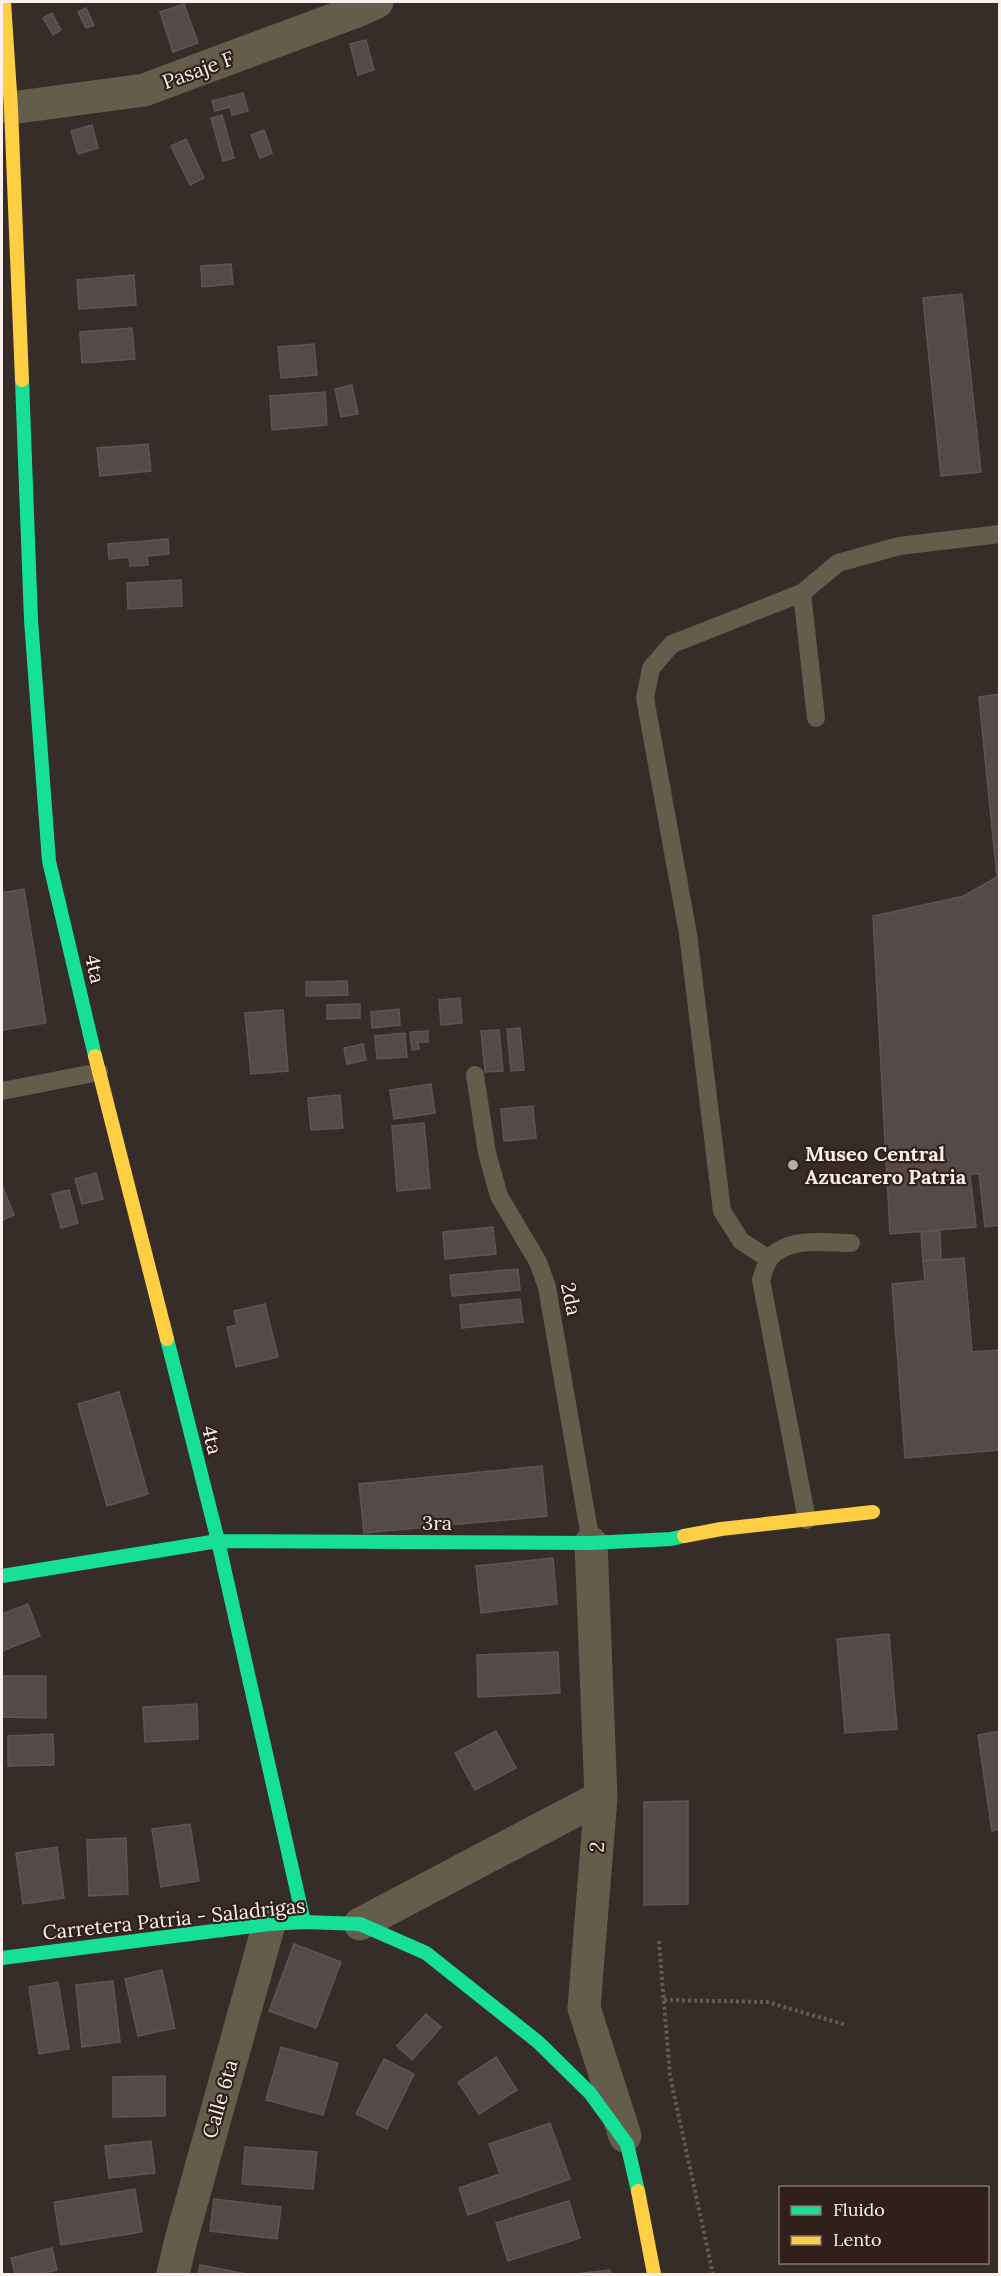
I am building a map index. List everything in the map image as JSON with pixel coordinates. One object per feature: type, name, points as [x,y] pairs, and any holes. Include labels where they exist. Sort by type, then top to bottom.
[{"type":"street","name":"4ta","points":[[4,2],[11,108],[10,345],[49,861],[99,1072],[218,1541],[304,1922]]},
{"type":"street","name":"Pasaje F","points":[[11,108],[144,90],[377,2]]},
{"type":"street","name":"3ra","points":[[2,1576],[218,1541],[591,1543],[671,1539],[721,1529],[873,1512]]},
{"type":"street","name":"2","points":[[591,1543],[601,1797],[584,2008],[627,2144]]},
{"type":"street","points":[[360,1924],[601,1797]]},
{"type":"street","name":"Carretera Patria - Saladrigas","points":[[2,1959],[269,1924],[304,1922],[360,1924],[426,1953],[538,2042],[590,2093],[627,2144]]},
{"type":"street","name":"Calle 6ta","points":[[173,2274],[269,1924]]},
{"type":"street","points":[[627,2144],[654,2274]]},
{"type":"lane","points":[[769,1259],[741,1240],[722,1211],[688,934],[645,698],[651,668],[672,645],[802,593],[838,563],[899,546],[999,534]]},
{"type":"lane","points":[[802,593],[816,718]]},
{"type":"lane","points":[[2,1091],[99,1072]]},
{"type":"lane","name":"2da","points":[[475,1075],[487,1153],[499,1196],[538,1262],[548,1287],[591,1543]]},
{"type":"lane","points":[[807,1520],[761,1280],[769,1259],[783,1248],[803,1243],[851,1242]]},
{"type":"path","points":[[659,1941],[670,2076],[713,2274]]},
{"type":"path","points":[[664,2000],[767,2002],[846,2025]]},
{"type":"building","points":[[184,4],[198,43],[173,52],[160,12]]},
{"type":"building","points":[[86,8],[94,25],[86,28],[78,12]]},
{"type":"building","points":[[52,13],[61,30],[53,35],[43,18]]},
{"type":"building","points":[[366,40],[374,70],[358,75],[350,44]]},
{"type":"building","points":[[243,93],[248,111],[232,115],[230,107],[215,111],[212,101]]},
{"type":"building","points":[[222,115],[234,158],[223,161],[211,118]]},
{"type":"building","points":[[92,125],[98,148],[78,154],[71,131]]},
{"type":"building","points":[[264,130],[272,153],[260,158],[251,135]]},
{"type":"building","points":[[186,139],[204,178],[190,185],[171,146]]},
{"type":"building","points":[[231,264],[233,284],[202,287],[201,266]]},
{"type":"building","points":[[134,275],[136,305],[79,309],[77,280]]},
{"type":"building","points":[[962,294],[981,472],[941,476],[923,298]]},
{"type":"building","points":[[132,328],[135,359],[82,363],[80,332]]},
{"type":"building","points":[[314,344],[317,375],[281,378],[278,347]]},
{"type":"building","points":[[352,385],[358,414],[341,417],[335,389]]},
{"type":"building","points":[[325,392],[327,425],[272,430],[270,396]]},
{"type":"building","points":[[148,444],[151,471],[100,476],[97,448]]},
{"type":"building","points":[[168,539],[169,554],[147,556],[148,565],[130,566],[129,557],[109,559],[108,544]]},
{"type":"building","points":[[181,580],[182,606],[128,609],[127,583]]},
{"type":"building","points":[[1000,694],[1000,1225],[985,1227],[979,1174],[970,1174],[976,1227],[890,1234],[873,916],[964,896],[997,877],[979,697]]},
{"type":"building","points":[[24,889],[46,1023],[2,1030],[2,893]]},
{"type":"building","points":[[347,981],[348,995],[306,996],[306,982]]},
{"type":"building","points":[[460,998],[462,1023],[441,1025],[439,1000]]},
{"type":"building","points":[[360,1004],[360,1018],[327,1019],[327,1005]]},
{"type":"building","points":[[399,1009],[400,1025],[372,1028],[371,1012]]},
{"type":"building","points":[[283,1010],[288,1071],[251,1074],[245,1013]]},
{"type":"building","points":[[520,1028],[524,1070],[511,1071],[507,1029]]},
{"type":"building","points":[[499,1030],[503,1071],[485,1072],[481,1031]]},
{"type":"building","points":[[428,1031],[428,1042],[418,1042],[419,1049],[412,1050],[410,1032]]},
{"type":"building","points":[[405,1033],[407,1057],[377,1059],[375,1036]]},
{"type":"building","points":[[363,1044],[366,1060],[347,1064],[344,1048]]},
{"type":"building","points":[[431,1084],[435,1113],[394,1119],[390,1090]]},
{"type":"building","points":[[340,1095],[343,1128],[311,1130],[308,1098]]},
{"type":"building","points":[[533,1106],[536,1138],[504,1141],[501,1109]]},
{"type":"building","points":[[424,1123],[430,1188],[397,1191],[392,1126]]},
{"type":"building","points":[[96,1173],[103,1199],[82,1204],[75,1179]]},
{"type":"building","points":[[2,1185],[14,1215],[2,1220]]},
{"type":"building","points":[[69,1190],[78,1223],[61,1228],[52,1194]]},
{"type":"building","points":[[493,1227],[496,1254],[445,1259],[443,1232]]},
{"type":"building","points":[[940,1231],[941,1259],[923,1261],[921,1232]]},
{"type":"building","points":[[964,1258],[972,1352],[999,1350],[1000,1450],[905,1458],[892,1284],[925,1281],[923,1261]]},
{"type":"building","points":[[518,1269],[520,1290],[452,1296],[450,1275]]},
{"type":"building","points":[[520,1299],[523,1322],[462,1328],[460,1305]]},
{"type":"building","points":[[265,1304],[278,1357],[236,1367],[227,1327],[237,1325],[234,1311]]},
{"type":"building","points":[[119,1392],[148,1494],[107,1506],[78,1404]]},
{"type":"building","points":[[542,1466],[547,1516],[364,1533],[359,1484]]},
{"type":"building","points":[[553,1558],[557,1604],[481,1613],[476,1566]]},
{"type":"building","points":[[28,1604],[40,1636],[2,1651],[2,1614]]},
{"type":"building","points":[[889,1634],[897,1729],[845,1733],[837,1639]]},
{"type":"building","points":[[558,1652],[560,1693],[478,1697],[477,1655]]},
{"type":"building","points":[[2,1676],[46,1676],[46,1718],[2,1717]]},
{"type":"building","points":[[197,1704],[198,1739],[145,1742],[143,1707]]},
{"type":"building","points":[[496,1731],[516,1768],[475,1790],[455,1753]]},
{"type":"building","points":[[1000,1731],[1000,1829],[992,1831],[978,1735]]},
{"type":"building","points":[[53,1734],[54,1765],[8,1766],[8,1736]]},
{"type":"building","points":[[688,1801],[688,1904],[644,1905],[644,1802]]},
{"type":"building","points":[[190,1824],[199,1881],[161,1887],[152,1829]]},
{"type":"building","points":[[126,1838],[128,1894],[89,1896],[87,1840]]},
{"type":"building","points":[[57,1847],[64,1898],[23,1904],[16,1853]]},
{"type":"building","points":[[294,1944],[341,1962],[316,2028],[269,2011]]},
{"type":"building","points":[[162,1970],[175,2028],[138,2036],[125,1979]]},
{"type":"building","points":[[113,1981],[120,2042],[82,2047],[76,1985]]},
{"type":"building","points":[[58,1982],[69,2049],[39,2054],[29,1987]]},
{"type":"building","points":[[426,2014],[441,2027],[412,2060],[397,2046]]},
{"type":"building","points":[[281,2047],[338,2063],[323,2115],[266,2100]]},
{"type":"building","points":[[496,2057],[517,2090],[479,2114],[458,2082]]},
{"type":"building","points":[[384,2059],[414,2074],[387,2129],[356,2114]]},
{"type":"building","points":[[165,2076],[165,2116],[113,2117],[113,2077]]},
{"type":"building","points":[[550,2123],[570,2179],[468,2215],[459,2188],[500,2174],[489,2144]]},
{"type":"building","points":[[151,2141],[155,2173],[109,2178],[105,2146]]},
{"type":"building","points":[[245,2147],[317,2152],[313,2189],[242,2184]]},
{"type":"building","points":[[135,2189],[142,2232],[61,2245],[54,2202]]},
{"type":"building","points":[[214,2199],[281,2207],[277,2239],[210,2231]]},
{"type":"building","points":[[569,2201],[580,2238],[508,2261],[496,2223]]},
{"type":"building","points":[[52,2248],[57,2270],[40,2274],[15,2274],[11,2258]]},
{"type":"building","points":[[200,2265],[247,2274],[198,2274]]},
{"type":"building","points":[[610,2270],[611,2274],[574,2274]]},
{"type":"traffic: fast","points":[[22,380],[31,620],[49,861],[95,1056]]},
{"type":"traffic: fast","points":[[167,1339],[218,1541],[304,1922]]},
{"type":"traffic: fast","points":[[2,1576],[218,1541],[591,1543],[671,1539],[684,1536]]},
{"type":"traffic: fast","points":[[2,1958],[269,1924],[304,1922],[360,1924],[426,1953],[538,2042],[590,2093],[627,2144],[638,2191]]},
{"type":"traffic: slow","points":[[4,2],[11,108],[22,380]]},
{"type":"traffic: slow","points":[[95,1056],[167,1339]]},
{"type":"traffic: slow","points":[[684,1536],[721,1529],[873,1512]]},
{"type":"traffic: slow","points":[[638,2191],[654,2274]]},
{"type":"place","name":"Museo Central Azucarero Patria","points":[[793,1165]]}]
